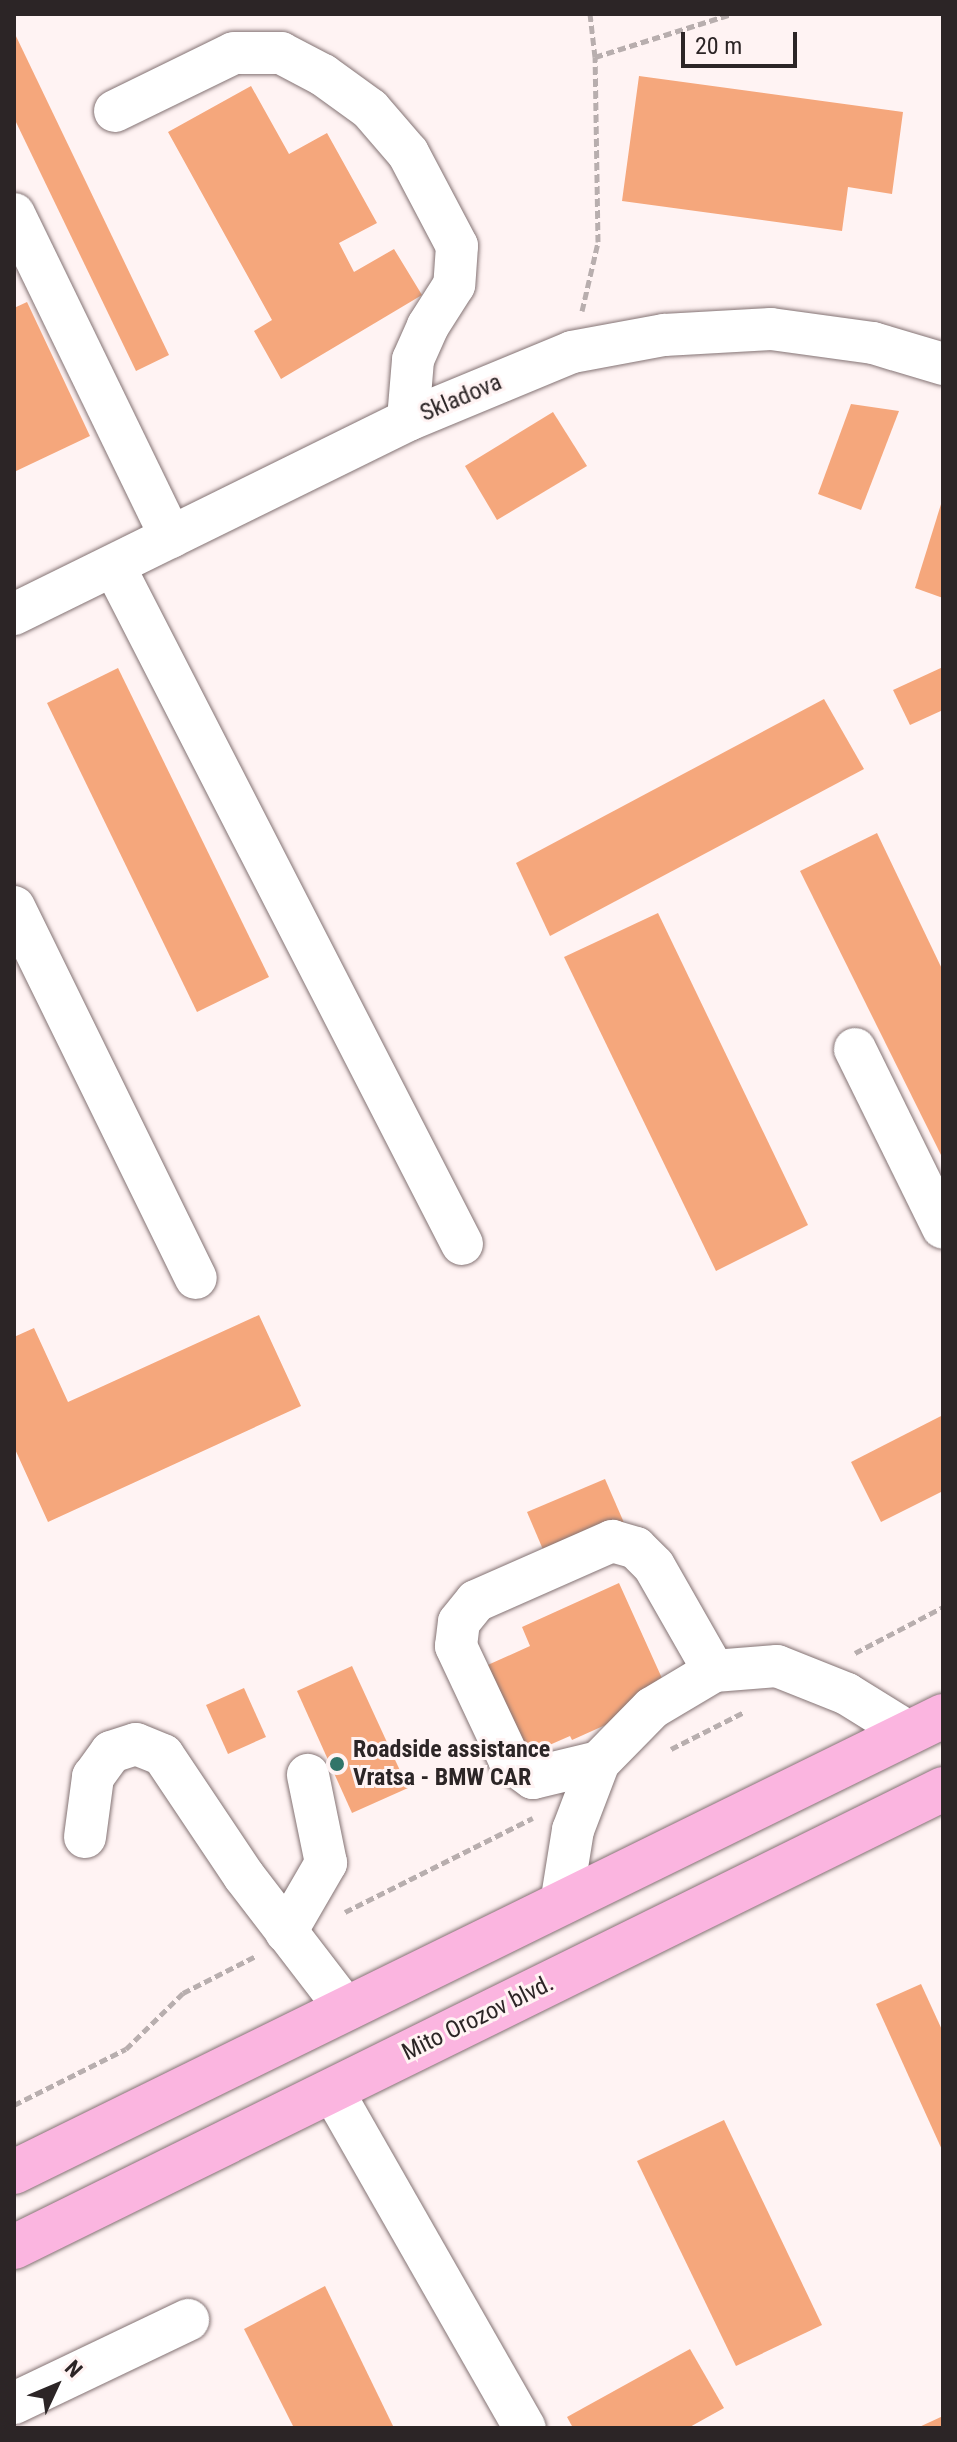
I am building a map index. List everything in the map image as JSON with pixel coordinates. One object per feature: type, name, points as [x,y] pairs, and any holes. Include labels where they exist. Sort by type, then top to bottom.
[{"type":"main road","points":[[14,2172],[926,1724]]},
{"type":"main road","name":"Mito Orozov blvd.","points":[[14,2247],[943,1789]]},
{"type":"street","points":[[115,111],[234,53],[281,53],[323,75],[370,109],[408,153],[457,246],[454,285],[428,326],[413,360],[408,420]]},
{"type":"street","points":[[14,214],[29,272],[171,537]]},
{"type":"street","name":"Skladova","points":[[14,614],[408,420],[572,352],[664,335],[771,329],[873,343],[943,364]]},
{"type":"street","points":[[114,566],[462,1244]]},
{"type":"street","points":[[14,907],[196,1278]]},
{"type":"street","points":[[855,1049],[943,1228]]},
{"type":"street","points":[[594,1776],[533,1778],[510,1761],[456,1646],[459,1622],[476,1601],[612,1541],[636,1548],[654,1566],[714,1671]]},
{"type":"street","points":[[561,1904],[573,1830],[594,1776],[652,1708],[714,1671],[777,1666],[926,1724]]},
{"type":"street","points":[[85,1837],[93,1777],[111,1752],[136,1744],[163,1755],[288,1935],[346,2009]]},
{"type":"street","points":[[288,1935],[326,1863],[308,1775]]},
{"type":"street","points":[[332,2090],[525,2428]]},
{"type":"street","points":[[14,2403],[188,2320]]},
{"type":"path","points":[[572,352],[598,242],[595,57],[590,14]]},
{"type":"path","points":[[595,57],[731,14]]},
{"type":"path","points":[[810,1678],[943,1607]]},
{"type":"path","points":[[657,1756],[754,1706]]},
{"type":"path","points":[[14,2105],[126,2049],[183,1993],[594,1776]]},
{"type":"building","points":[[14,32],[169,355],[136,371],[14,118]]},
{"type":"building","points":[[639,76],[903,112],[892,194],[848,187],[842,231],[622,201]]},
{"type":"building","points":[[251,86],[289,154],[327,133],[377,223],[339,243],[354,272],[394,249],[422,295],[281,379],[254,331],[272,320],[168,132]]},
{"type":"building","points":[[27,302],[90,436],[14,472],[14,308]]},
{"type":"building","points":[[851,404],[899,411],[861,510],[818,494]]},
{"type":"building","points":[[553,412],[587,466],[497,520],[465,466]]},
{"type":"building","points":[[943,501],[943,598],[915,588]]},
{"type":"building","points":[[943,667],[943,710],[910,725],[893,690]]},
{"type":"building","points":[[118,668],[269,977],[197,1012],[47,703]]},
{"type":"building","points":[[824,699],[864,769],[550,936],[516,863]]},
{"type":"building","points":[[877,833],[943,971],[943,1159],[800,871]]},
{"type":"building","points":[[658,913],[808,1225],[716,1271],[564,957]]},
{"type":"building","points":[[259,1315],[301,1406],[48,1522],[14,1447],[14,1337],[34,1328],[68,1402]]},
{"type":"building","points":[[943,1415],[943,1491],[881,1522],[851,1462]]},
{"type":"building","points":[[605,1479],[628,1532],[553,1573],[527,1512]]},
{"type":"building","points":[[619,1583],[670,1696],[572,1740],[570,1736],[522,1757],[481,1668],[530,1646],[522,1627]]},
{"type":"building","points":[[352,1666],[408,1788],[352,1813],[297,1691]]},
{"type":"building","points":[[244,1688],[266,1737],[228,1754],[206,1705]]},
{"type":"building","points":[[921,1984],[943,2032],[943,2152],[876,2004]]},
{"type":"building","points":[[724,2120],[822,2325],[736,2366],[637,2161]]},
{"type":"building","points":[[325,2286],[394,2428],[294,2428],[244,2329]]},
{"type":"building","points":[[690,2349],[724,2408],[688,2428],[573,2428],[567,2417]]},
{"type":"building","points":[[943,2416],[943,2428],[917,2428]]},
{"type":"place","name":"Roadside assistance Vratsa - BMW CAR","points":[[337,1764]]}]
